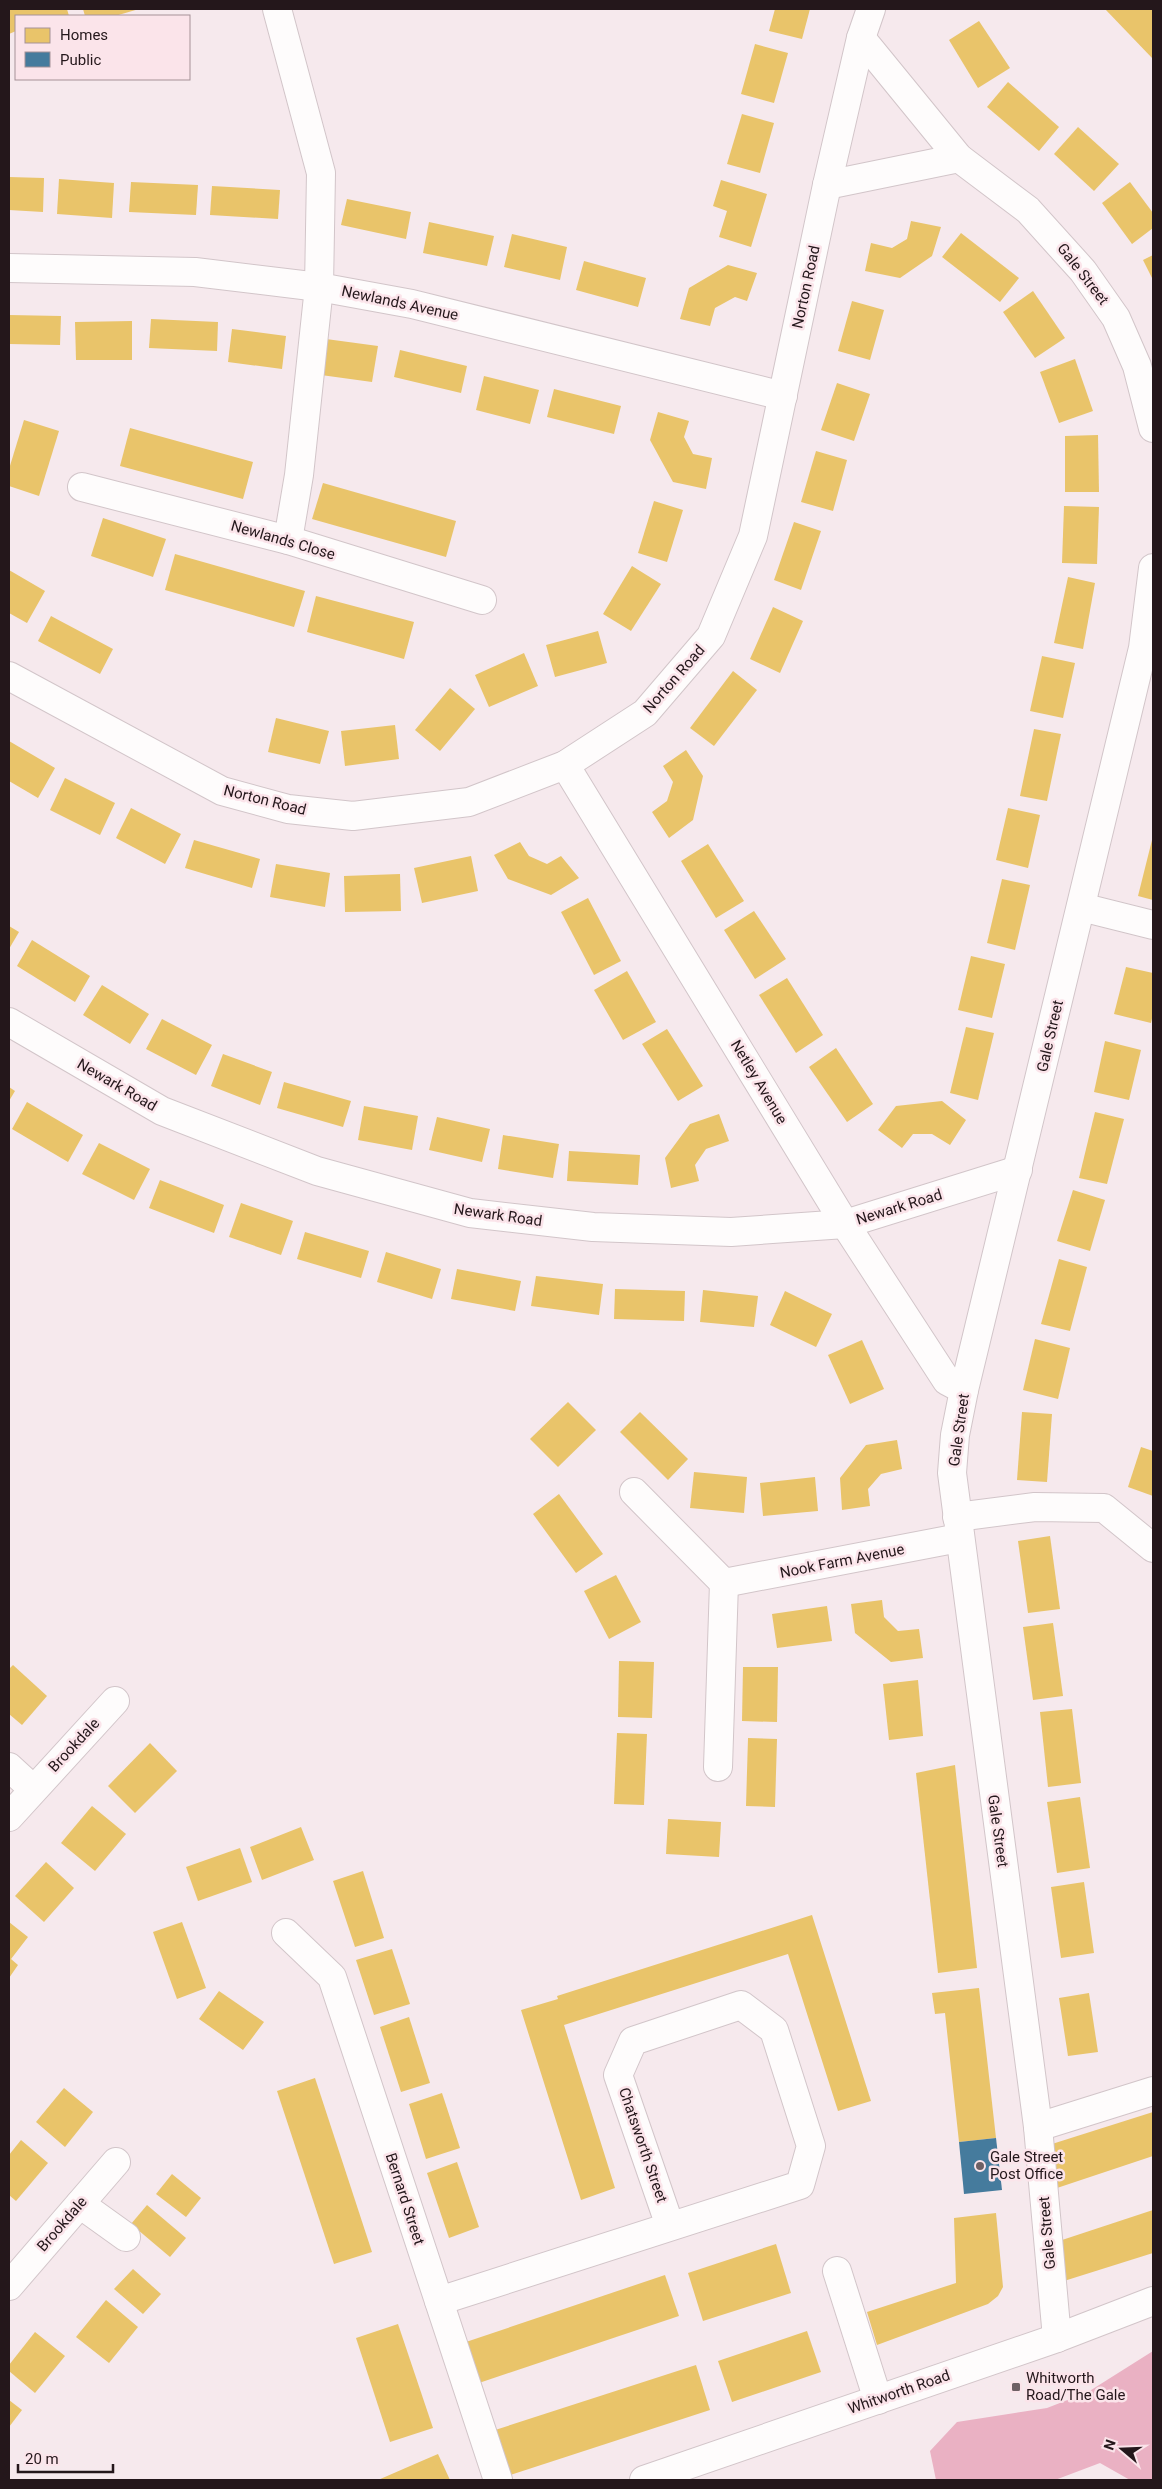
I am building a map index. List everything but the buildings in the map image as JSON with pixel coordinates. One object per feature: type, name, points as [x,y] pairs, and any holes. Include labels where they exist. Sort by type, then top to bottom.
[{"type":"street","points":[[277,9],[321,173],[319,287],[298,475],[288,540]]},
{"type":"street","name":"Norton Road","points":[[9,676],[222,791],[288,809],[353,816],[469,802],[565,765],[645,713],[711,636],[753,536],[827,185],[861,38],[871,9]]},
{"type":"street","name":"Gale Street","points":[[861,38],[958,158],[1028,210],[1083,271],[1116,318],[1123,333],[1137,366],[1153,428]]},
{"type":"street","points":[[827,185],[958,158]]},
{"type":"street","name":"Newlands Avenue","points":[[9,268],[195,272],[319,287],[412,304],[783,396]]},
{"type":"street","name":"Newlands Close","points":[[82,487],[288,540],[482,600]]},
{"type":"street","name":"Gale Street","points":[[1056,2338],[1038,2128],[952,1473],[955,1435],[964,1390],[1143,648],[1153,568]]},
{"type":"street","name":"Netley Avenue","points":[[565,765],[846,1224],[947,1381],[964,1390]]},
{"type":"street","points":[[1081,907],[1153,925]]},
{"type":"street","name":"Newark Road","points":[[9,1022],[162,1111],[316,1172],[470,1214],[593,1227],[721,1232],[846,1224],[1018,1170]]},
{"type":"street","points":[[634,1492],[724,1584],[718,1767]]},
{"type":"street","name":"Nook Farm Avenue","points":[[724,1584],[958,1528],[1035,1507],[1104,1508],[1153,1548]]},
{"type":"street","name":"Brookdale","points":[[9,1816],[115,1701]]},
{"type":"street","points":[[9,1768],[33,1789]]},
{"type":"street","name":"Bernard Street","points":[[286,1933],[332,1977],[498,2480]]},
{"type":"street","name":"Chatsworth Street","points":[[439,2302],[800,2185],[811,2146],[774,2030],[741,2005],[633,2041],[618,2075],[670,2226]]},
{"type":"street","points":[[1038,2128],[1153,2091]]},
{"type":"street","name":"Brookdale","points":[[9,2286],[116,2162]]},
{"type":"street","points":[[80,2204],[126,2237]]},
{"type":"street","points":[[837,2271],[878,2400]]},
{"type":"street","name":"Whitworth Road","points":[[644,2480],[1056,2338],[1153,2301]]},
{"type":"shaded area","points":[[1153,2351],[1153,2480],[1130,2480],[1100,2463],[1055,2480],[936,2480],[930,2451],[957,2422],[1047,2408],[1088,2392]]},
{"type":"place","name":"Gale Street Post Office","points":[[980,2166]]},
{"type":"place","name":"Whitworth Road/The Gale","points":[[1016,2387]]}]
